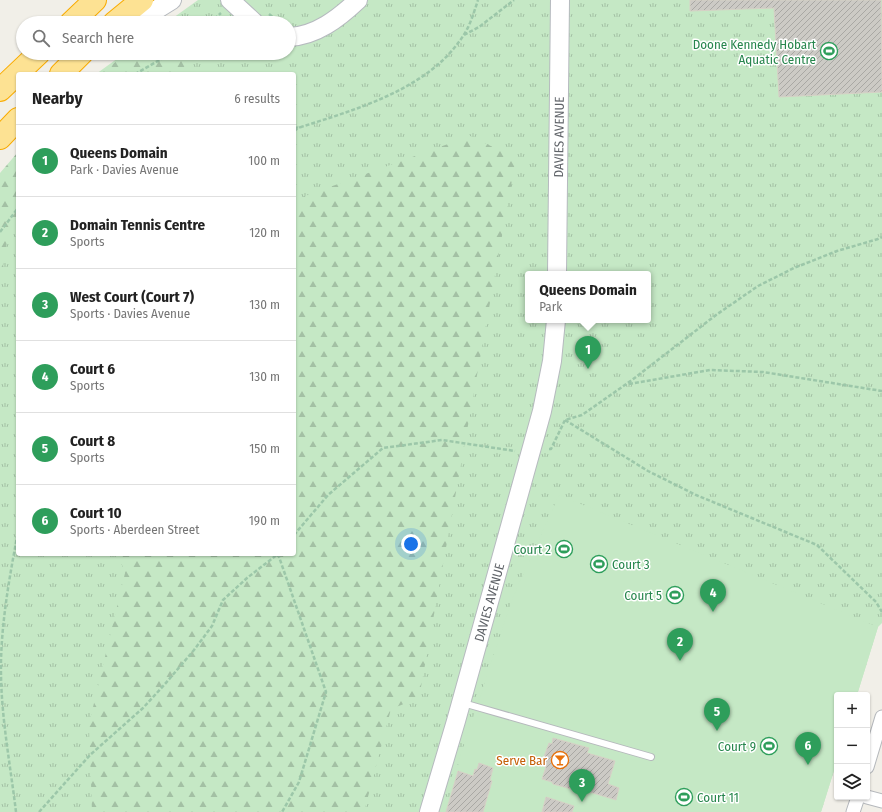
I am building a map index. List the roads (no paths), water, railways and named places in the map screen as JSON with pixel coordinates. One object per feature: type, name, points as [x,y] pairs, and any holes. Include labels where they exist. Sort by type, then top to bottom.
[{"type":"highway","points":[[78,16],[95,0]]},
{"type":"highway","points":[[123,16],[142,0]]},
{"type":"highway","points":[[19,72],[32,60]]},
{"type":"highway","points":[[0,90],[16,75]]},
{"type":"highway","points":[[0,138],[16,120]]},
{"type":"street","points":[[146,16],[172,0]]},
{"type":"street","points":[[242,0],[248,13],[253,16]]},
{"type":"street","points":[[325,26],[335,16],[345,0]]},
{"type":"street","points":[[296,34],[298,36],[311,33],[325,26],[358,0]]},
{"type":"street","name":"DAVIES AVENUE","points":[[557,271],[560,0]]},
{"type":"street","points":[[227,6],[251,16]]},
{"type":"street","name":"DAVIES AVENUE","points":[[429,812],[461,702],[548,385],[555,341],[556,323]]},
{"type":"street","points":[[868,764],[882,717]]},
{"type":"street","points":[[870,798],[882,801]]},
{"type":"street","points":[[853,812],[857,800]]},
{"type":"lane","points":[[461,702],[650,757]]},
{"type":"place","name":"Doone Kennedy Hobart Aquatic Centre","points":[[829,51]]},
{"type":"place","name":"Queens Domain","points":[[588,369]]},
{"type":"place","name":"Court 2","points":[[564,549]]},
{"type":"place","name":"Court 3","points":[[599,564]]},
{"type":"place","name":"Court 5","points":[[675,595]]},
{"type":"place","name":"Court 6","points":[[713,612]]},
{"type":"place","name":"Domain Tennis Centre","points":[[680,661]]},
{"type":"place","name":"Court 8","points":[[717,731]]},
{"type":"place","name":"Court 9","points":[[769,746]]},
{"type":"place","name":"Serve Bar","points":[[560,760]]},
{"type":"place","name":"Court 10","points":[[808,765]]},
{"type":"place","name":"Court 11","points":[[684,797]]},
{"type":"place","name":"West Court (Court 7)","points":[[582,802]]}]
